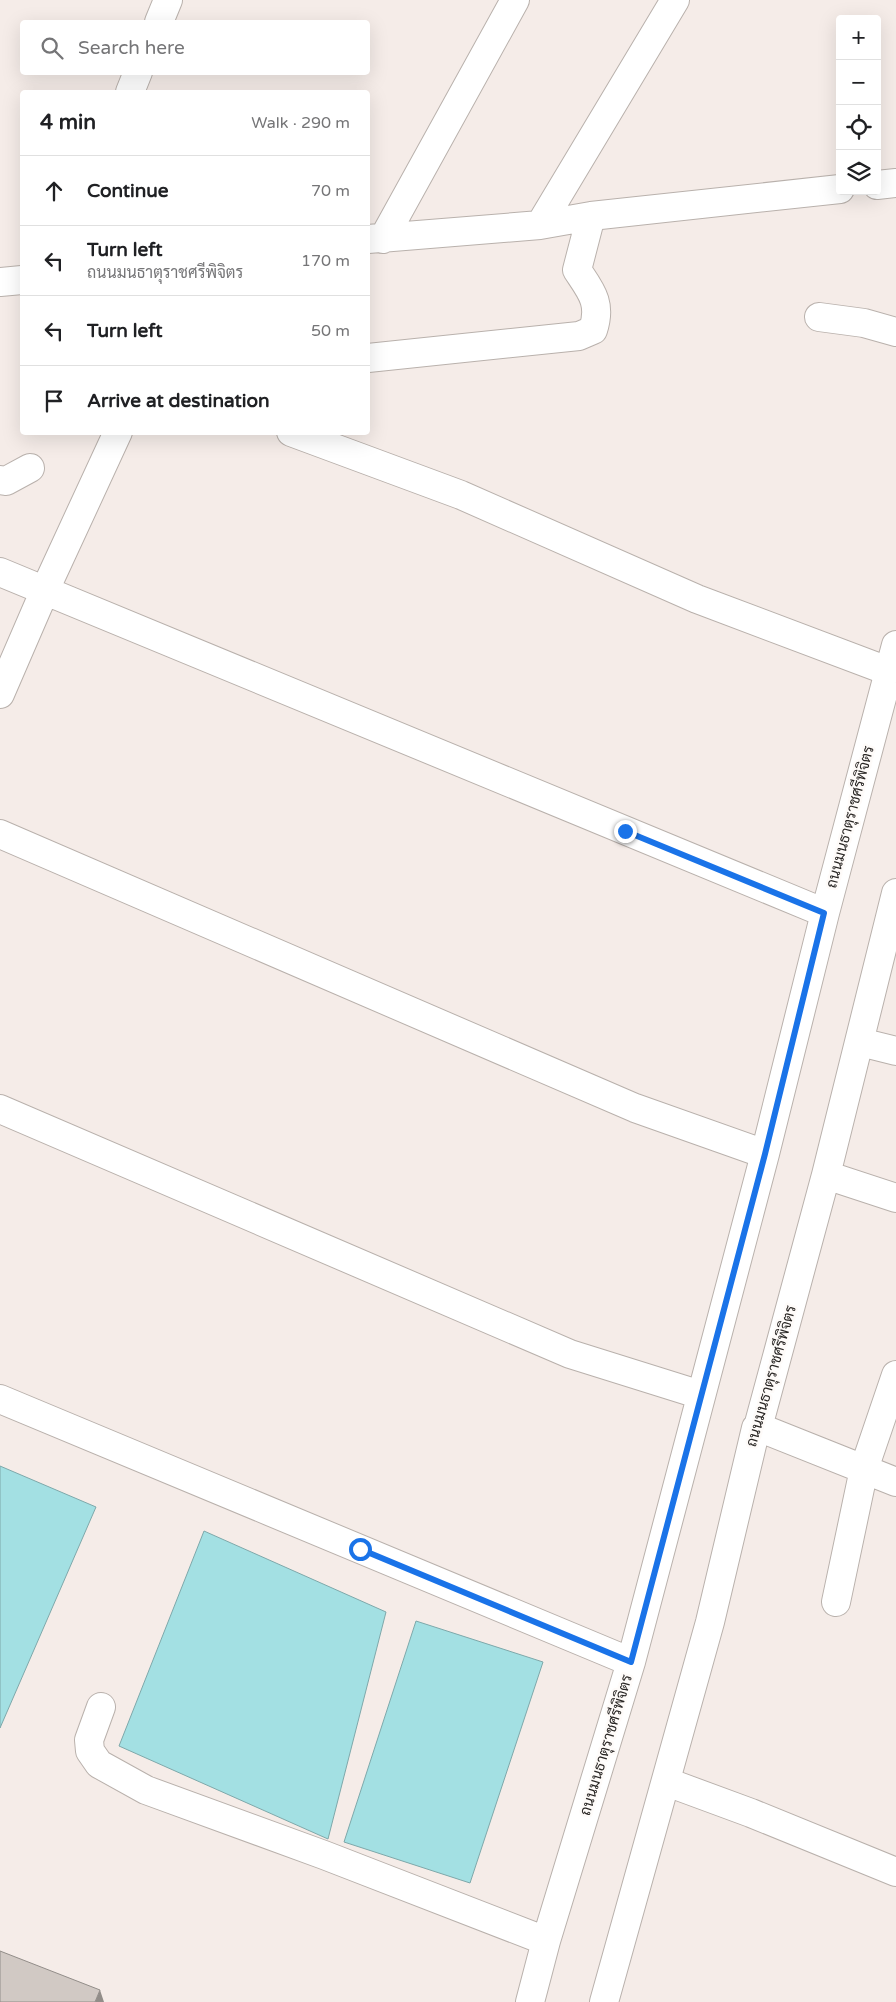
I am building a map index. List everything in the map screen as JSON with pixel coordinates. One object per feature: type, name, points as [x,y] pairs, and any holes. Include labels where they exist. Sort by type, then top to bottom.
[{"type":"street","points":[[160,20],[168,0]]},
{"type":"street","points":[[375,239],[515,0]]},
{"type":"street","points":[[540,224],[675,0]]},
{"type":"street","points":[[131,90],[137,75]]},
{"type":"street","points":[[881,185],[896,183]]},
{"type":"street","points":[[375,239],[540,224],[591,216],[836,189]]},
{"type":"street","points":[[370,358],[579,336],[594,330],[598,316],[594,295],[577,270],[591,216]]},
{"type":"street","points":[[0,282],[20,280]]},
{"type":"street","points":[[819,317],[864,323],[896,332]]},
{"type":"street","points":[[0,694],[45,590],[117,435]]},
{"type":"street","points":[[299,435],[461,495],[697,599],[888,671]]},
{"type":"street","points":[[0,480],[6,481],[30,468]]},
{"type":"street","points":[[0,572],[824,913]]},
{"type":"street","name":"ถนนมนธาตุราชศรีพิจิตร","points":[[530,2002],[546,1941],[631,1662],[765,1154],[824,913],[896,645]]},
{"type":"street","points":[[0,834],[635,1108],[765,1154]]},
{"type":"street","name":"ถนนมนธาตุราชศรีพิจิตร","points":[[604,2002],[667,1782],[710,1622],[756,1428],[758,1427],[826,1175],[896,893]]},
{"type":"street","points":[[860,1042],[896,1051]]},
{"type":"street","points":[[0,1109],[570,1354],[700,1395]]},
{"type":"street","points":[[826,1175],[896,1198]]},
{"type":"street","points":[[836,1602],[864,1469],[896,1375]]},
{"type":"street","points":[[0,1398],[631,1662]]},
{"type":"street","points":[[758,1427],[896,1482]]},
{"type":"street","points":[[101,1707],[89,1740],[90,1751],[99,1764],[146,1790],[324,1855],[546,1941]]},
{"type":"street","points":[[667,1782],[751,1813],[896,1872]]},
{"type":"water","points":[[0,1466],[96,1507],[0,1728]]},
{"type":"water","points":[[204,1531],[386,1612],[328,1839],[119,1746]]},
{"type":"water","points":[[416,1621],[543,1662],[470,1883],[344,1842]]},
{"type":"building","points":[[0,1951],[100,1990],[95,2002],[0,2002]]},
{"type":"route","points":[[360,1549],[631,1662],[765,1154],[824,913],[625,831]]}]
